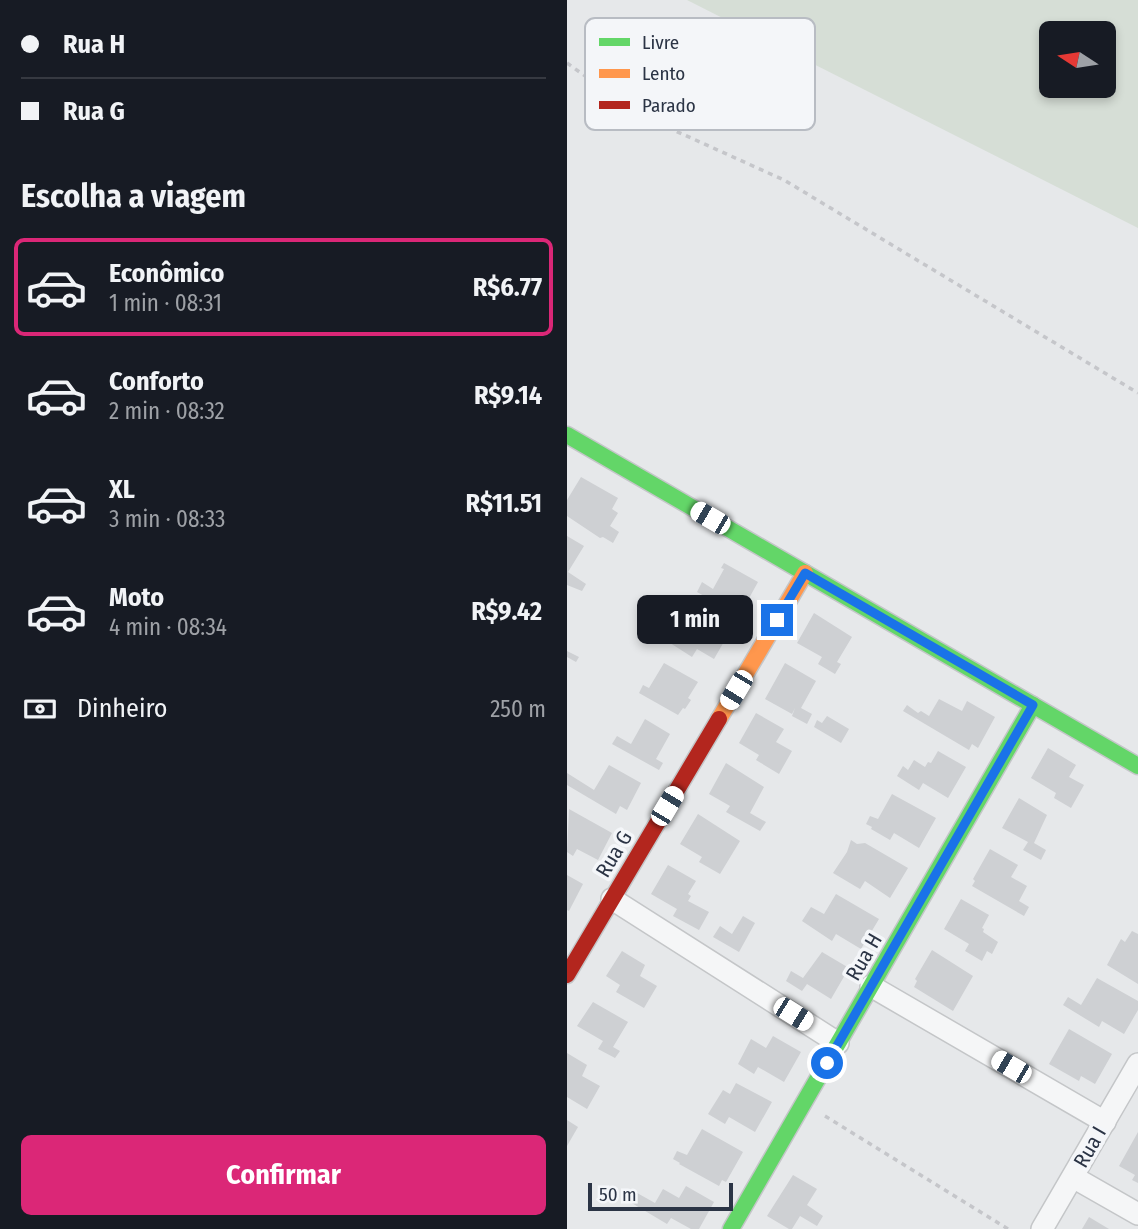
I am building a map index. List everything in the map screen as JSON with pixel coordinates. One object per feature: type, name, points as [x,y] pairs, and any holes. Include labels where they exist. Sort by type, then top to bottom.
[{"type":"street","points":[[567,437],[1138,766]]},
{"type":"street","name":"Rua G","points":[[567,975],[805,573]]},
{"type":"street","name":"Rua H","points":[[730,1229],[1033,705]]},
{"type":"street","points":[[612,899],[838,1043]]},
{"type":"street","points":[[871,986],[1105,1122]]},
{"type":"street","name":"Rua I","points":[[1042,1229],[1138,1064]]},
{"type":"street","points":[[1073,1177],[1138,1214]]},
{"type":"path","points":[[567,63],[585,76]]},
{"type":"path","points":[[673,130],[784,180],[1138,393]]},
{"type":"path","points":[[804,1102],[1008,1229]]},
{"type":"shaded area","points":[[687,0],[1138,0],[1138,228],[815,65],[815,18],[723,18]]},
{"type":"building","points":[[581,477],[618,498],[612,509],[618,513],[610,526],[619,532],[613,543],[600,538],[567,516],[567,500]]},
{"type":"building","points":[[567,536],[584,546],[568,572],[586,584],[582,591],[567,585]]},
{"type":"building","points":[[724,563],[758,582],[743,609],[722,597],[718,604],[697,592],[702,582],[713,589],[724,569],[721,568]]},
{"type":"building","points":[[691,610],[729,633],[714,659],[697,649],[692,657],[667,641],[672,634],[675,636]]},
{"type":"building","points":[[814,613],[852,637],[837,662],[841,664],[835,674],[818,664],[822,657],[797,643]]},
{"type":"building","points":[[567,651],[579,657],[576,662],[567,657]]},
{"type":"building","points":[[664,663],[698,682],[688,698],[691,700],[678,715],[639,693],[643,685],[649,688]]},
{"type":"building","points":[[785,663],[816,681],[801,708],[812,714],[807,724],[792,716],[795,708],[792,714],[765,699]]},
{"type":"building","points":[[939,699],[962,711],[967,701],[995,717],[978,748],[972,744],[969,750],[903,711],[907,705],[918,713],[921,711],[929,716]]},
{"type":"building","points":[[756,713],[784,729],[776,742],[792,751],[779,774],[756,760],[759,755],[739,743]]},
{"type":"building","points":[[827,716],[849,729],[841,743],[814,727],[817,720],[822,723]]},
{"type":"building","points":[[645,719],[670,734],[656,759],[663,763],[659,770],[612,744],[617,736],[631,744]]},
{"type":"building","points":[[1048,748],[1076,765],[1069,777],[1084,785],[1071,808],[1054,798],[1056,793],[1031,778]]},
{"type":"building","points":[[938,751],[966,767],[948,798],[923,783],[919,790],[897,776],[903,766],[908,770],[914,760],[925,767],[928,762],[931,763]]},
{"type":"building","points":[[726,763],[764,787],[750,813],[766,822],[760,831],[726,812],[730,806],[709,794]]},
{"type":"building","points":[[609,765],[641,783],[627,810],[620,806],[616,814],[567,785],[567,773],[594,790]]},
{"type":"building","points":[[892,794],[936,818],[919,848],[894,833],[890,840],[866,824],[870,816],[878,819]]},
{"type":"building","points":[[1019,798],[1047,815],[1034,843],[1046,850],[1041,860],[1023,850],[1028,842],[1002,828]]},
{"type":"building","points":[[569,809],[612,833],[598,860],[577,849],[573,856],[567,852]]},
{"type":"building","points":[[698,814],[740,841],[720,874],[699,862],[702,857],[680,844]]},
{"type":"building","points":[[851,840],[857,844],[865,843],[908,868],[890,898],[865,881],[860,889],[833,873],[847,852]]},
{"type":"building","points":[[990,849],[1018,865],[1011,877],[1027,886],[1019,901],[1029,907],[1024,916],[972,886],[975,881],[973,879]]},
{"type":"building","points":[[668,865],[696,881],[688,894],[691,896],[688,901],[709,912],[699,930],[673,916],[677,909],[651,894]]},
{"type":"building","points":[[567,875],[583,884],[569,911],[567,910]]},
{"type":"building","points":[[836,894],[879,919],[861,949],[836,934],[832,941],[802,921],[811,907],[824,914]]},
{"type":"building","points":[[961,899],[989,915],[982,928],[983,932],[998,942],[992,954],[987,951],[982,961],[965,951],[969,944],[944,929]]},
{"type":"building","points":[[743,916],[755,923],[739,952],[713,937],[720,926],[732,934]]},
{"type":"building","points":[[1132,931],[1138,934],[1138,984],[1107,965],[1121,939],[1125,942]]},
{"type":"building","points":[[932,950],[973,976],[953,1011],[914,987],[917,981],[915,979]]},
{"type":"building","points":[[622,951],[645,965],[640,976],[657,986],[644,1008],[616,992],[620,985],[606,976]]},
{"type":"building","points":[[822,952],[849,968],[831,999],[807,984],[802,991],[786,981],[791,971],[803,978]]},
{"type":"building","points":[[1097,978],[1138,1001],[1138,1010],[1124,1034],[1102,1021],[1099,1027],[1063,1005],[1068,997],[1081,1005]]},
{"type":"building","points":[[593,1002],[628,1022],[613,1047],[620,1051],[615,1058],[598,1049],[603,1041],[577,1026]]},
{"type":"building","points":[[1069,1029],[1112,1054],[1095,1084],[1081,1076],[1079,1081],[1049,1064]]},
{"type":"building","points":[[773,1036],[801,1052],[784,1082],[758,1067],[754,1074],[738,1064],[751,1039],[766,1048]]},
{"type":"building","points":[[567,1053],[587,1065],[582,1076],[600,1086],[587,1109],[567,1097]]},
{"type":"building","points":[[736,1083],[772,1102],[755,1132],[729,1117],[725,1124],[708,1114],[723,1090],[730,1094]]},
{"type":"building","points":[[567,1120],[578,1127],[567,1146]]},
{"type":"building","points":[[702,1129],[743,1152],[726,1182],[722,1180],[719,1186],[673,1159],[677,1151],[687,1155]]},
{"type":"building","points":[[1138,1132],[1138,1183],[1132,1180],[1135,1175],[1119,1166]]},
{"type":"building","points":[[793,1175],[817,1189],[807,1205],[823,1216],[817,1226],[800,1216],[792,1229],[789,1229],[767,1216]]},
{"type":"building","points":[[686,1186],[714,1202],[699,1229],[691,1229],[671,1218],[667,1224],[625,1199],[630,1189],[655,1203],[663,1189],[679,1198]]},
{"type":"building","points":[[1089,1217],[1109,1229],[1082,1229]]},
{"type":"traffic: fast","points":[[567,435],[1138,766]]},
{"type":"traffic: fast","points":[[731,1229],[1033,705]]},
{"type":"traffic: slow","points":[[719,719],[805,573]]},
{"type":"traffic: jam","points":[[567,975],[719,719]]},
{"type":"route","points":[[777,620],[805,573],[1033,705],[827,1063]]}]
